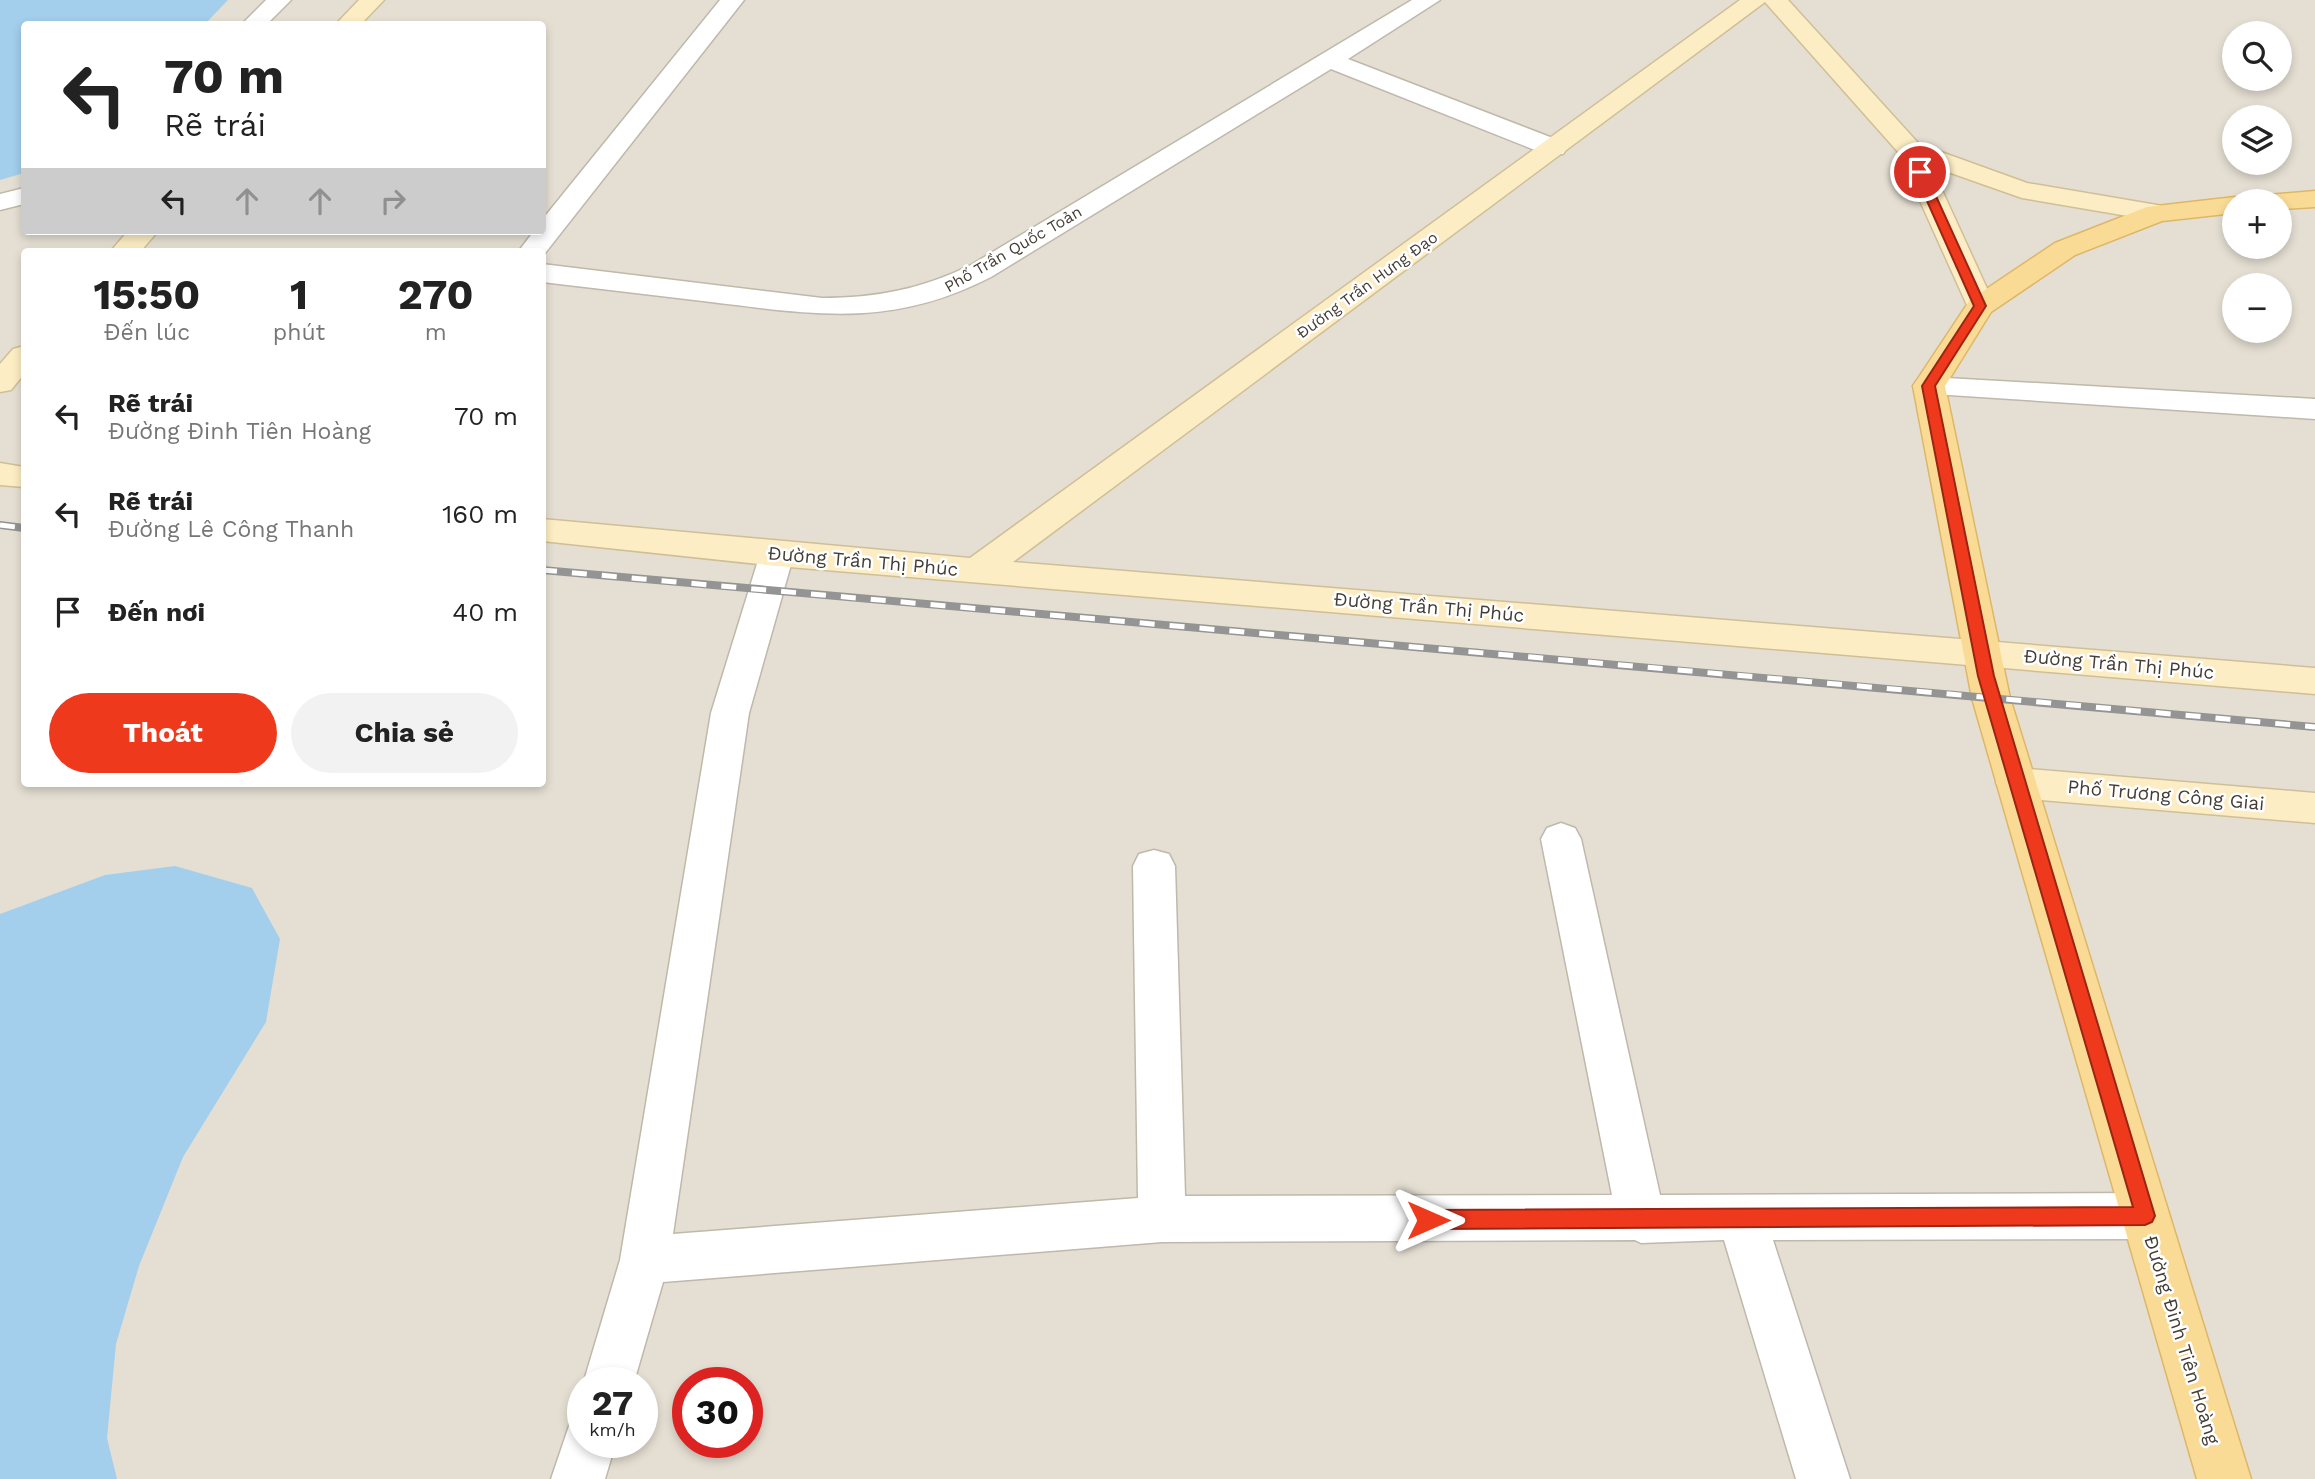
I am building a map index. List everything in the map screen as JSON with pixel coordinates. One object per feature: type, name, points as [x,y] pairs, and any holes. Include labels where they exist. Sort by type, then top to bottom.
[{"type":"main road","points":[[2292,200],[2315,199]]},
{"type":"main road","points":[[1928,386],[1980,306],[2065,249],[2157,213],[2222,206]]},
{"type":"main road","name":"Đường Đinh Tiên Hoàng","points":[[1928,386],[1981,653],[2016,783],[2224,1479]]},
{"type":"street","points":[[257,21],[279,0]]},
{"type":"street","points":[[351,21],[372,0]]},
{"type":"street","points":[[546,234],[732,0]]},
{"type":"street","name":"Phố Trần Quốc Toản","points":[[546,273],[822,307],[864,307],[949,289],[1429,0]]},
{"type":"street","name":"Đường Trần Hưng Đạo","points":[[978,570],[1755,0]]},
{"type":"street","points":[[1775,0],[1910,150],[1980,306]]},
{"type":"street","points":[[1330,60],[1554,148]]},
{"type":"street","points":[[1910,150],[2022,190],[2157,213]]},
{"type":"street","points":[[0,202],[21,197]]},
{"type":"street","points":[[128,248],[140,235]]},
{"type":"street","points":[[0,383],[21,358]]},
{"type":"street","points":[[1928,386],[2315,409]]},
{"type":"street","points":[[0,474],[21,477]]},
{"type":"street","name":"Đường Trần Thị Phúc","points":[[546,530],[777,554],[2315,681]]},
{"type":"street","points":[[613,1367],[645,1260],[730,713],[777,554]]},
{"type":"street","name":"Phố Trương Công Giai","points":[[2016,783],[2315,808]]},
{"type":"street","points":[[1561,839],[1641,1220]]},
{"type":"street","points":[[1154,866],[1161,1219]]},
{"type":"street","points":[[645,1260],[1161,1219],[1641,1220],[2145,1216]]},
{"type":"street","points":[[1742,1219],[1824,1479]]},
{"type":"street","points":[[578,1479],[584,1458]]},
{"type":"shaded area","points":[[0,0],[2315,0],[2315,1479],[0,1479]]},
{"type":"water","points":[[0,0],[228,0],[208,21],[21,21],[21,174],[0,180]]},
{"type":"water","points":[[175,866],[252,888],[280,939],[266,1022],[183,1157],[139,1266],[116,1344],[107,1438],[117,1479],[0,1479],[0,914],[105,875]]},
{"type":"railway","points":[[0,525],[21,528]]},
{"type":"railway","points":[[546,570],[2315,727]]},
{"type":"route","points":[[1428,1220],[2145,1216],[1986,676],[1928,386],[1980,306],[1920,172]]}]
